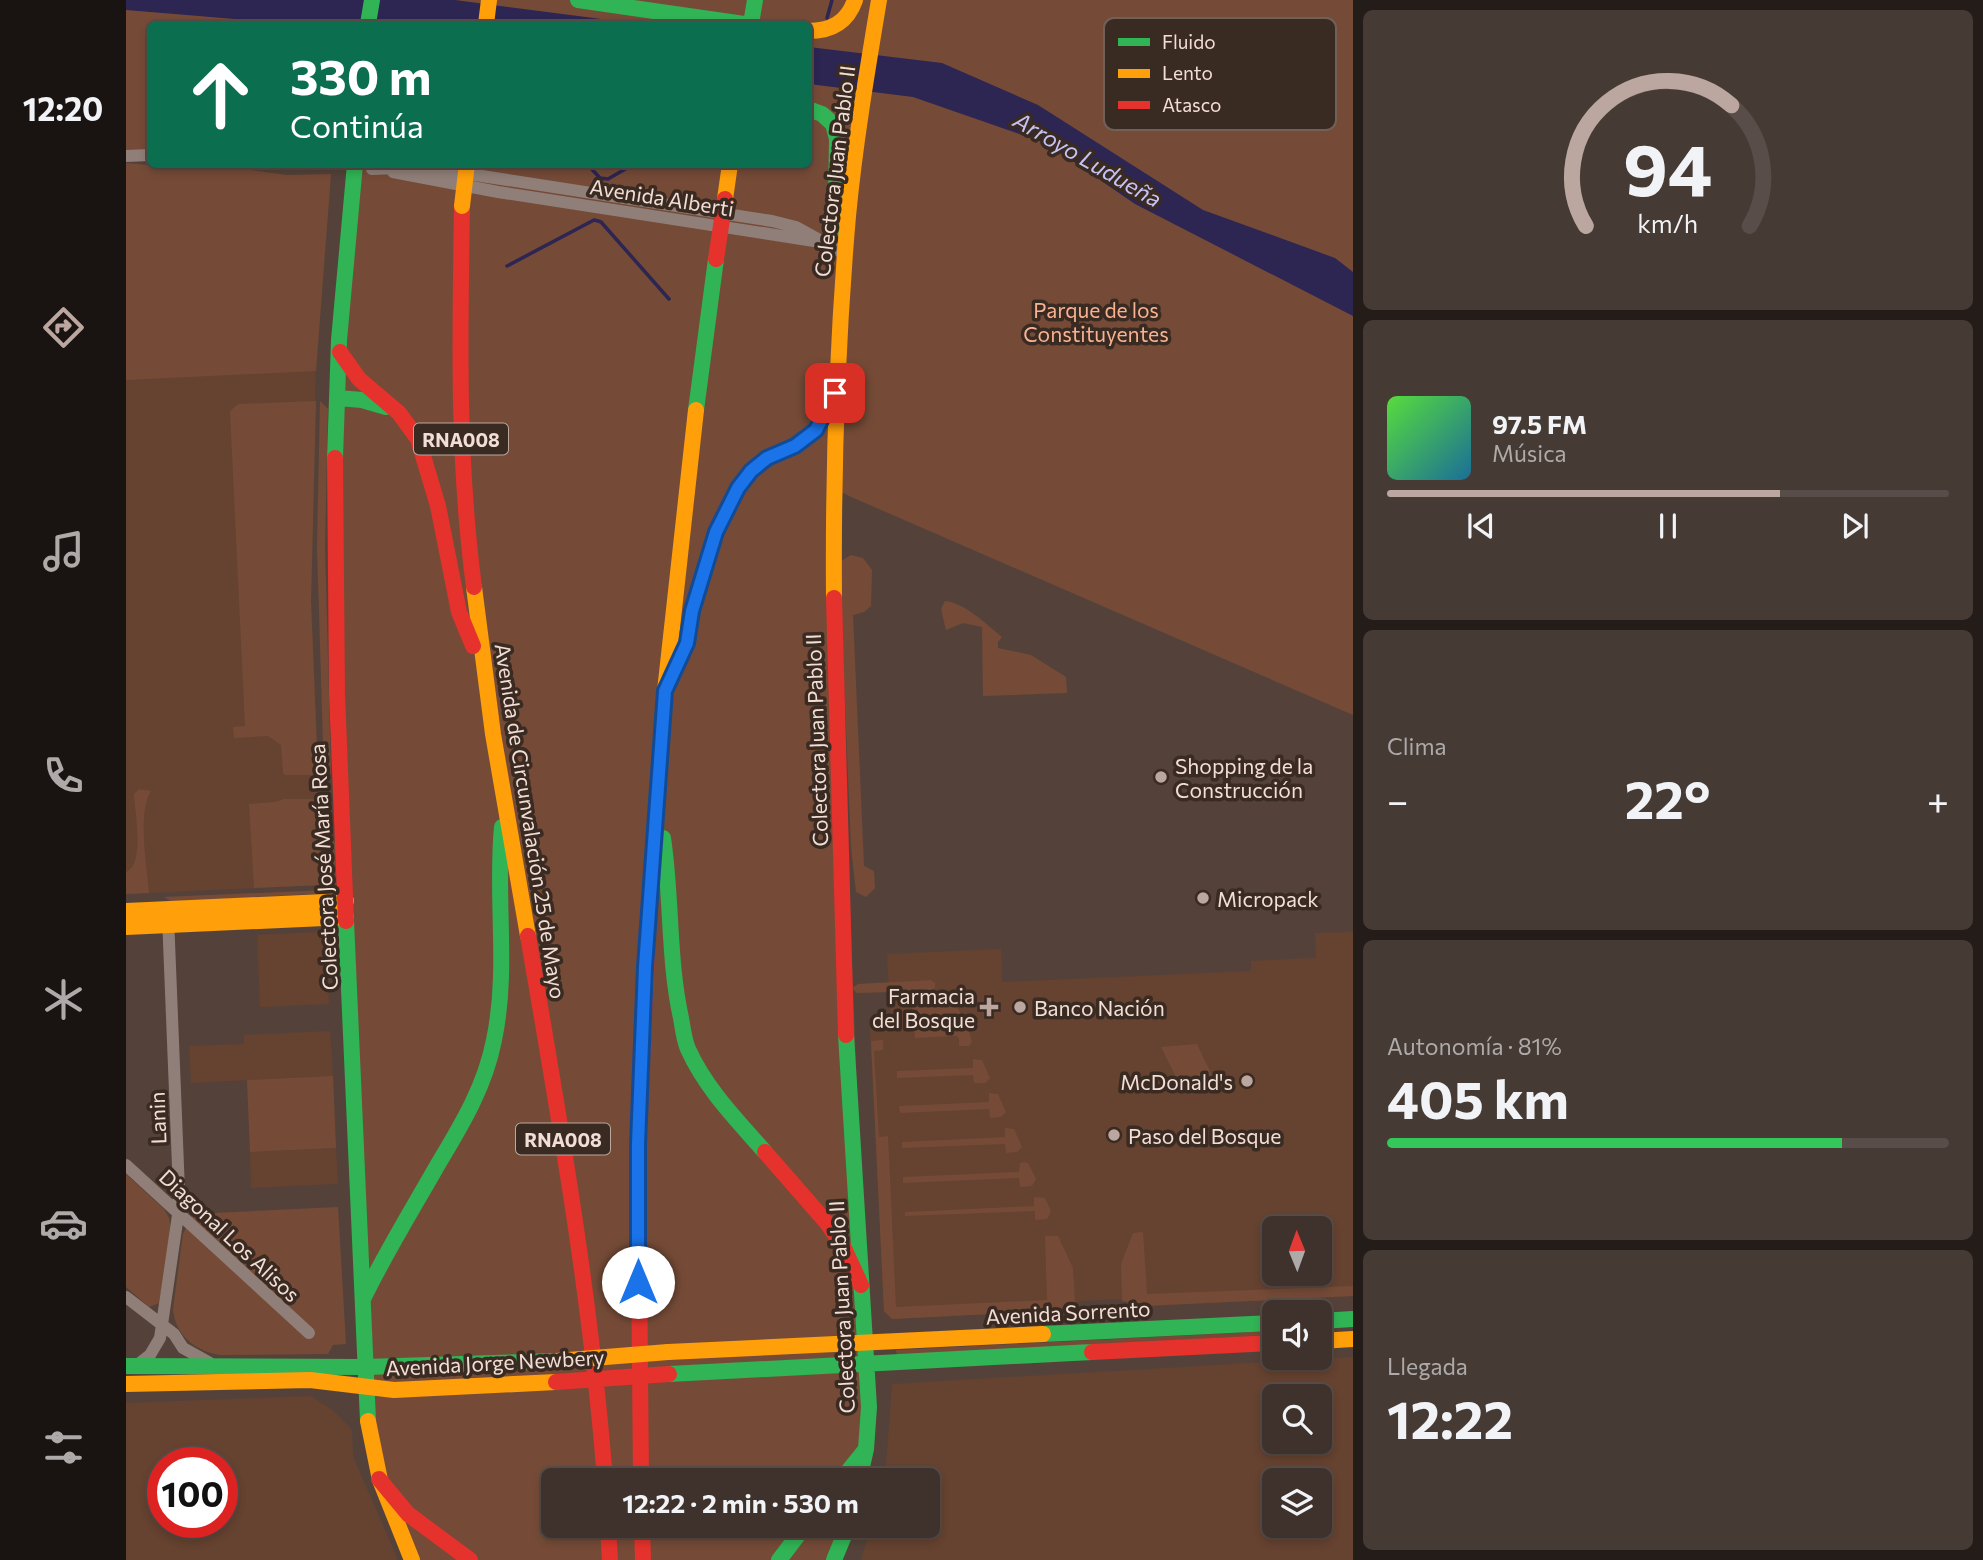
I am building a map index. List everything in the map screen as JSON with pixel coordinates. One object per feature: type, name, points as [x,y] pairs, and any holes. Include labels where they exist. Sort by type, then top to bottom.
[{"type":"main road","points":[[368,21],[372,0]]},
{"type":"main road","points":[[486,21],[489,0]]},
{"type":"main road","points":[[578,0],[723,21]]},
{"type":"main road","points":[[752,21],[755,0]]},
{"type":"main road","points":[[812,31],[833,28],[844,22],[855,0]]},
{"type":"main road","name":"Colectora Juan Pablo II","points":[[862,1468],[869,1407],[845,1003],[834,657],[835,393],[843,253],[859,118],[879,0]]},
{"type":"main road","points":[[812,110],[822,114],[833,124],[837,139],[835,203],[843,253]]},
{"type":"main road","name":"Colectora José María Rosa","points":[[356,168],[338,398],[334,554],[337,720],[366,1388],[379,1479],[412,1560]]},
{"type":"main road","name":"Avenida de Circunvalación 25 de Mayo","points":[[467,168],[463,206],[459,390],[462,465],[484,671],[573,1201],[599,1402],[604,1468]]},
{"type":"main road","name":"RNA008","points":[[641,1468],[638,1144],[645,967],[656,798],[694,428],[729,168]]},
{"type":"main road","points":[[340,352],[359,380],[399,413],[418,439],[438,506],[459,612],[484,671]]},
{"type":"main road","points":[[665,691],[687,643],[692,611],[712,543],[738,488],[751,471],[767,458],[795,446],[816,430],[835,393]]},
{"type":"main road","points":[[338,398],[372,402],[399,413]]},
{"type":"main road","points":[[656,798],[668,873],[674,987],[687,1047],[703,1077],[721,1102],[844,1246],[862,1285]]},
{"type":"main road","points":[[364,1297],[472,1107],[488,1070],[499,1017],[502,977],[498,860],[504,800]]},
{"type":"main road","points":[[126,911],[168,917],[346,909]]},
{"type":"main road","points":[[126,927],[168,917]]},
{"type":"main road","points":[[1332,1320],[1353,1319]]},
{"type":"main road","name":"Avenida Sorrento","points":[[865,1343],[1262,1324]]},
{"type":"main road","points":[[1332,1340],[1353,1339]]},
{"type":"main road","name":"Avenida Jorge Newbery","points":[[131,1366],[365,1367],[556,1361],[668,1352],[865,1343]]},
{"type":"main road","name":"Avenida Sorrento","points":[[866,1364],[1262,1344]]},
{"type":"main road","name":"Avenida Jorge Newbery","points":[[126,1384],[310,1380],[394,1390],[866,1364]]},
{"type":"main road","points":[[851,1468],[866,1449]]},
{"type":"main road","points":[[379,1479],[408,1514],[470,1560]]},
{"type":"main road","points":[[609,1538],[610,1560]]},
{"type":"main road","points":[[642,1538],[643,1560]]},
{"type":"main road","points":[[779,1560],[796,1538]]},
{"type":"main road","points":[[834,1560],[843,1538]]},
{"type":"street","points":[[126,156],[147,155]]},
{"type":"street","name":"Avenida Alberti","points":[[369,168],[398,168]]},
{"type":"street","name":"Avenida Alberti","points":[[430,168],[796,227],[843,253]]},
{"type":"street","name":"Lanin","points":[[131,1366],[156,1348],[178,1214],[168,917]]},
{"type":"street","name":"Diagonal Los Alisos","points":[[126,1165],[309,1333]]},
{"type":"street","points":[[126,1297],[174,1334],[183,1348],[216,1365]]},
{"type":"shaded area","points":[[126,206],[316,355],[311,601],[323,885],[126,894]]},
{"type":"shaded area","points":[[319,932],[326,938],[329,1004],[260,1007],[257,935]]},
{"type":"shaded area","name":"Paso del Bosque","points":[[1353,932],[1353,1296],[1144,1306],[1119,1299],[1082,1301],[1051,1311],[892,1319],[884,1311],[870,1029],[891,1029],[887,954],[1001,949],[1002,982],[1251,971],[1251,961],[1316,958],[1315,933]]},
{"type":"shaded area","points":[[330,1031],[333,1076],[191,1083],[189,1046],[244,1044],[244,1035]]},
{"type":"shaded area","points":[[336,1148],[338,1184],[251,1188],[250,1152]]},
{"type":"shaded area","points":[[1353,1357],[1353,1560],[861,1560],[867,1538],[940,1538],[940,1468],[886,1468],[892,1384],[1262,1362],[1262,1370],[1332,1370],[1332,1358]]},
{"type":"shaded area","points":[[311,1396],[331,1409],[352,1430],[353,1456],[398,1560],[126,1560],[126,1403]]},
{"type":"green space","name":"Parque de los Constituyentes","points":[[126,0],[1353,0],[1353,715],[834,488],[869,1407],[861,1468],[541,1468],[541,1538],[843,1538],[834,1560],[412,1560],[371,1436],[334,540],[355,168],[812,168],[812,21],[147,21],[147,155],[126,156]]},
{"type":"green space","points":[[126,163],[147,165],[147,168],[237,168],[287,175],[331,174],[316,371],[126,380]]},
{"type":"green space","points":[[316,401],[311,601],[318,775],[285,775],[281,745],[268,736],[234,738],[233,727],[245,726],[230,411],[238,404]]},
{"type":"green space","points":[[320,401],[328,409],[325,546],[331,773],[324,775],[317,548]]},
{"type":"green space","points":[[851,555],[863,558],[872,570],[871,606],[864,612],[853,615],[864,866],[874,871],[875,888],[866,897],[856,892],[851,847],[839,566],[841,561]]},
{"type":"green space","points":[[945,601],[968,610],[1002,637],[998,648],[1031,655],[1066,677],[1067,693],[983,696],[982,627],[963,623],[946,630],[941,609]]},
{"type":"green space","points":[[139,789],[151,791],[144,812],[149,893],[126,894],[126,872],[132,867],[137,849],[134,794]]},
{"type":"green space","points":[[284,799],[319,799],[323,885],[254,888],[249,804]]},
{"type":"green space","points":[[326,828],[335,843],[336,886],[330,893],[172,902],[164,897],[328,890]]},
{"type":"green space","points":[[931,980],[935,983],[935,988],[930,991],[857,993],[852,988],[858,984]]},
{"type":"green space","points":[[952,1002],[967,1026],[972,1042],[969,1046],[959,1046],[959,1038],[956,1036],[915,1038],[912,1007],[915,1004]]},
{"type":"green space","points":[[883,1040],[883,1050],[874,1051],[879,1137],[888,1136],[896,1307],[1047,1300],[1045,1236],[1058,1236],[1073,1268],[1075,1304],[1051,1311],[892,1319],[884,1311],[871,1041]]},
{"type":"green space","points":[[1197,1044],[1217,1086],[1182,1089],[1161,1047]]},
{"type":"green space","points":[[973,1059],[982,1060],[990,1078],[985,1083],[974,1083],[973,1075],[897,1078],[897,1071],[973,1068]]},
{"type":"green space","points":[[333,1076],[336,1148],[250,1152],[247,1080]]},
{"type":"green space","points":[[989,1093],[998,1094],[1006,1112],[1001,1117],[990,1118],[989,1109],[900,1113],[899,1106],[989,1102]]},
{"type":"green space","points":[[1005,1128],[1014,1129],[1022,1147],[1017,1152],[1006,1153],[1005,1144],[902,1148],[902,1142],[1005,1137]]},
{"type":"green space","points":[[1025,1162],[1036,1179],[1032,1186],[1020,1187],[1019,1178],[903,1183],[903,1177],[1019,1172],[1020,1163]]},
{"type":"green space","points":[[126,1174],[164,1209],[171,1229],[159,1303],[149,1307],[126,1287]]},
{"type":"green space","points":[[1034,1197],[1045,1198],[1051,1211],[1047,1219],[1035,1220],[1035,1211],[905,1216],[905,1212],[1034,1206]]},
{"type":"green space","points":[[338,1207],[346,1344],[333,1345],[328,1354],[220,1355],[202,1350],[182,1334],[173,1309],[183,1234],[193,1214]]},
{"type":"green space","points":[[1143,1232],[1147,1294],[1353,1286],[1353,1296],[1144,1306],[1122,1301],[1121,1264],[1133,1233]]},
{"type":"green space","points":[[1262,1332],[1262,1336],[897,1355],[896,1350]]},
{"type":"water","points":[[126,0],[455,0],[617,21],[260,21],[126,10]]},
{"type":"water","name":"Arroyo Ludueña","points":[[812,47],[942,63],[1038,105],[1203,210],[1335,258],[1353,272],[1353,316],[1135,204],[1048,144],[913,97],[812,84]]},
{"type":"waterway","points":[[827,18],[832,0]]},
{"type":"waterway","points":[[591,168],[600,178],[608,179],[627,168]]},
{"type":"waterway","points":[[507,266],[594,220],[598,221]]},
{"type":"waterway","points":[[598,221],[669,299]]},
{"type":"traffic: fast","points":[[368,21],[372,0]]},
{"type":"traffic: fast","points":[[578,0],[723,21]]},
{"type":"traffic: fast","points":[[752,21],[755,0]]},
{"type":"traffic: fast","points":[[812,110],[822,114],[833,124],[837,139],[836,203],[839,229]]},
{"type":"traffic: fast","points":[[335,458],[339,340],[355,168]]},
{"type":"traffic: fast","points":[[696,410],[716,259]]},
{"type":"traffic: fast","points":[[338,398],[362,400],[386,407]]},
{"type":"traffic: fast","points":[[364,1297],[463,1121],[490,1057],[501,987],[502,827]]},
{"type":"traffic: fast","points":[[663,838],[674,973],[687,1046],[713,1091],[765,1152]]},
{"type":"traffic: fast","points":[[346,921],[368,1421]]},
{"type":"traffic: fast","points":[[846,1035],[869,1407],[862,1468]]},
{"type":"traffic: fast","points":[[1332,1320],[1353,1319]]},
{"type":"traffic: fast","points":[[1043,1334],[1262,1324]]},
{"type":"traffic: fast","points":[[669,1374],[1092,1352]]},
{"type":"traffic: fast","points":[[126,1366],[365,1367],[556,1361]]},
{"type":"traffic: fast","points":[[851,1468],[866,1449]]},
{"type":"traffic: fast","points":[[779,1560],[796,1538]]},
{"type":"traffic: fast","points":[[834,1560],[843,1538]]},
{"type":"traffic: slow","points":[[486,21],[489,0]]},
{"type":"traffic: slow","points":[[812,30],[831,27],[843,20],[855,0]]},
{"type":"traffic: slow","points":[[834,598],[836,407],[844,264],[854,162],[879,0]]},
{"type":"traffic: slow","points":[[462,206],[467,168]]},
{"type":"traffic: slow","points":[[725,199],[729,168]]},
{"type":"traffic: slow","points":[[648,930],[665,691],[696,410]]},
{"type":"traffic: slow","points":[[474,587],[493,734],[528,936]]},
{"type":"traffic: slow","points":[[126,911],[346,901]]},
{"type":"traffic: slow","points":[[126,927],[346,917]]},
{"type":"traffic: slow","points":[[668,1352],[1043,1334]]},
{"type":"traffic: slow","points":[[1332,1340],[1353,1339]]},
{"type":"traffic: slow","points":[[556,1361],[668,1352]]},
{"type":"traffic: slow","points":[[126,1384],[310,1380],[394,1390],[556,1382]]},
{"type":"traffic: slow","points":[[368,1421],[380,1480],[412,1560]]},
{"type":"traffic: jam","points":[[716,259],[725,199]]},
{"type":"traffic: jam","points":[[462,206],[462,444],[474,587]]},
{"type":"traffic: jam","points":[[340,352],[359,379],[399,413],[418,439],[438,506],[459,612],[473,646]]},
{"type":"traffic: jam","points":[[674,672],[687,644],[692,611],[716,532],[738,488],[751,471],[767,458],[795,446],[816,430],[835,393]]},
{"type":"traffic: jam","points":[[335,458],[337,694],[346,921]]},
{"type":"traffic: jam","points":[[834,598],[846,1035]]},
{"type":"traffic: jam","points":[[641,1468],[638,1144],[648,930]]},
{"type":"traffic: jam","points":[[528,936],[583,1275],[604,1468]]},
{"type":"traffic: jam","points":[[765,1152],[827,1223],[843,1246],[861,1285]]},
{"type":"traffic: jam","points":[[1092,1352],[1262,1344]]},
{"type":"traffic: jam","points":[[556,1382],[669,1374]]},
{"type":"traffic: jam","points":[[379,1479],[408,1514],[470,1560]]},
{"type":"traffic: jam","points":[[609,1538],[610,1560]]},
{"type":"traffic: jam","points":[[642,1538],[643,1560]]},
{"type":"place","name":"Shopping de la Construcción","points":[[1161,777]]},
{"type":"place","name":"Micropack","points":[[1203,898]]},
{"type":"place","name":"Farmacia del Bosque","points":[[989,1007]]},
{"type":"place","name":"Banco Nación","points":[[1020,1007]]},
{"type":"place","name":"McDonald's","points":[[1247,1081]]},
{"type":"place","name":"Paso del Bosque","points":[[1114,1135]]},
{"type":"route","points":[[638,1282],[638,1144],[645,967],[665,691],[687,643],[692,611],[716,532],[738,488],[751,471],[767,458],[808,438],[825,416],[835,393]]}]
